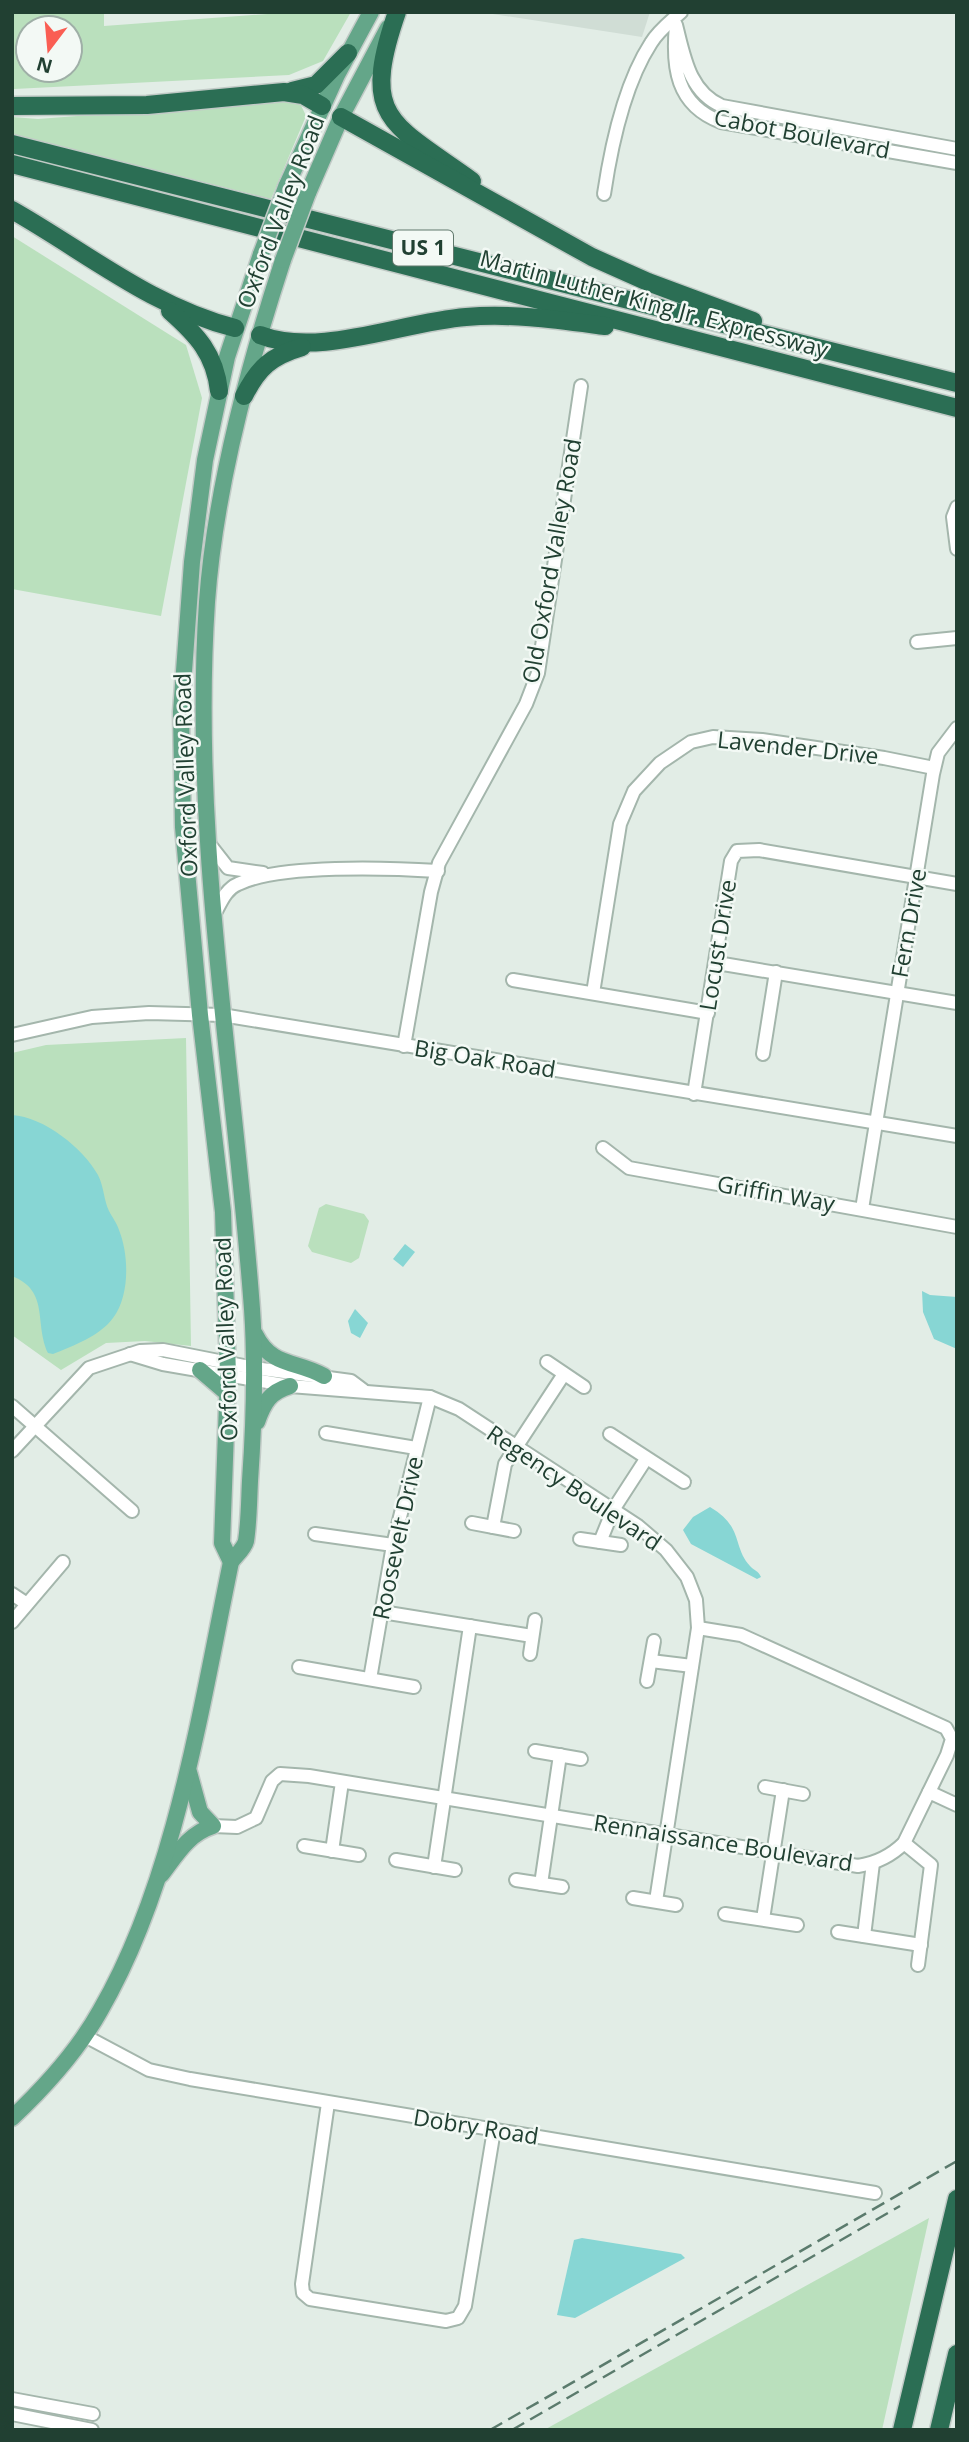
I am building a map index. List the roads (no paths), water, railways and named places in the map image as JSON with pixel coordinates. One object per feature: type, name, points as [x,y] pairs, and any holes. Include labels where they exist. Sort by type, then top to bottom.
[{"type":"highway","points":[[397,12],[380,69],[382,98],[390,115],[406,133],[532,223]]},
{"type":"highway","points":[[12,106],[147,105],[284,92],[316,85],[348,53]]},
{"type":"highway","points":[[284,92],[303,95],[322,106]]},
{"type":"highway","points":[[341,117],[631,275],[835,352]]},
{"type":"highway","name":"Martin Luther King Jr. Expressway","points":[[12,144],[957,383]]},
{"type":"highway","name":"Martin Luther King Jr. Expressway","points":[[12,164],[957,408]]},
{"type":"highway","points":[[12,210],[157,300],[190,315],[235,328]]},
{"type":"highway","points":[[157,300],[203,342],[216,368],[219,391]]},
{"type":"highway","points":[[244,396],[256,374],[269,360],[312,344],[421,323],[489,316],[556,319],[673,336]]},
{"type":"highway","points":[[260,335],[289,343],[312,344]]},
{"type":"highway","points":[[902,2430],[957,2199]]},
{"type":"highway","points":[[939,2430],[957,2354]]},
{"type":"main road","name":"Oxford Valley Road","points":[[231,1562],[222,1542],[228,1394],[223,1212],[200,1016],[184,827],[181,712],[195,527],[219,391],[235,328],[286,187],[322,106],[371,12]]},
{"type":"main road","name":"Oxford Valley Road","points":[[12,2118],[51,2079],[85,2036],[125,1963],[153,1885],[188,1765],[231,1562],[245,1544],[253,1437],[253,1331],[244,1209],[222,1015],[210,845],[204,682],[207,600],[217,531],[244,396],[283,260],[308,192],[341,117],[397,12]]},
{"type":"main road","points":[[322,106],[341,117]]},
{"type":"main road","points":[[235,328],[260,335]]},
{"type":"main road","points":[[253,1331],[262,1348],[275,1359],[324,1377]]},
{"type":"main road","points":[[200,1370],[228,1394]]},
{"type":"main road","points":[[253,1437],[264,1401],[279,1389],[290,1386]]},
{"type":"main road","points":[[153,1885],[187,1840],[198,1831],[213,1826],[200,1812],[194,1799],[188,1765]]},
{"type":"street","name":"Cabot Boulevard","points":[[678,16],[692,79],[709,100],[722,106],[957,149]]},
{"type":"street","name":"Cabot Boulevard","points":[[678,16],[673,53],[678,80],[688,100],[709,118],[957,163]]},
{"type":"street","points":[[604,194],[614,141],[639,66],[652,41],[678,16]]},
{"type":"street","name":"Old Oxford Valley Road","points":[[404,1046],[431,892],[439,863],[526,704],[538,673],[582,386]]},
{"type":"street","points":[[957,507],[953,517],[957,549]]},
{"type":"street","points":[[917,642],[957,638]]},
{"type":"street","name":"Fern Drive","points":[[862,1209],[934,768],[938,754],[957,728]]},
{"type":"street","name":"Lavender Drive","points":[[593,993],[620,824],[634,791],[660,763],[691,743],[713,737],[762,740],[934,768]]},
{"type":"street","points":[[210,845],[224,864],[233,870],[284,874]]},
{"type":"street","name":"Locust Drive","points":[[694,1094],[717,963],[731,861],[737,851],[759,850],[957,884]]},
{"type":"street","points":[[215,913],[228,890],[239,883],[284,874],[376,868],[438,871]]},
{"type":"street","points":[[717,963],[957,1003]]},
{"type":"street","points":[[763,1054],[776,972]]},
{"type":"street","points":[[513,980],[708,1013]]},
{"type":"street","name":"Big Oak Road","points":[[12,1035],[92,1017],[149,1013],[222,1015],[957,1136]]},
{"type":"street","name":"Griffin Way","points":[[603,1147],[629,1168],[957,1227]]},
{"type":"street","points":[[12,1451],[89,1368],[130,1354],[163,1350],[254,1374]]},
{"type":"street","points":[[130,1354],[200,1370],[228,1369]]},
{"type":"street","points":[[547,1363],[584,1387]]},
{"type":"street","name":"Regency Boulevard","points":[[254,1374],[324,1377],[351,1381],[363,1390]]},
{"type":"street","name":"Regency Boulevard","points":[[254,1374],[290,1386],[339,1392],[363,1390],[430,1397],[459,1409],[638,1526],[666,1550],[687,1577],[696,1600],[698,1628],[656,1901]]},
{"type":"street","points":[[494,1527],[505,1464],[564,1374]]},
{"type":"street","name":"Roosevelt Drive","points":[[370,1679],[393,1545],[430,1397]]},
{"type":"street","points":[[12,1406],[132,1511]]},
{"type":"street","points":[[326,1433],[416,1448]]},
{"type":"street","points":[[610,1434],[684,1482]]},
{"type":"street","points":[[600,1542],[613,1510],[646,1459]]},
{"type":"street","points":[[472,1523],[514,1531]]},
{"type":"street","points":[[315,1534],[393,1545]]},
{"type":"street","points":[[580,1539],[621,1545]]},
{"type":"street","points":[[12,1622],[63,1562]]},
{"type":"street","points":[[12,1594],[27,1604]]},
{"type":"street","points":[[382,1612],[532,1636]]},
{"type":"street","points":[[530,1654],[535,1620]]},
{"type":"street","points":[[434,1867],[470,1626]]},
{"type":"street","points":[[698,1628],[741,1635],[946,1728],[951,1739],[904,1843],[931,1865],[918,1965]]},
{"type":"street","points":[[648,1681],[654,1641]]},
{"type":"street","points":[[651,1661],[692,1667]]},
{"type":"street","points":[[299,1667],[414,1687]]},
{"type":"street","points":[[535,1751],[581,1759]]},
{"type":"street","points":[[541,1884],[560,1755]]},
{"type":"street","name":"Rennaissance Boulevard","points":[[213,1826],[237,1827],[256,1818],[272,1781],[280,1774],[858,1866],[873,1863],[896,1852],[904,1843]]},
{"type":"street","points":[[332,1851],[342,1782]]},
{"type":"street","points":[[765,1787],[803,1794]]},
{"type":"street","points":[[763,1919],[783,1790]]},
{"type":"street","points":[[929,1791],[957,1805]]},
{"type":"street","points":[[304,1846],[359,1855]]},
{"type":"street","points":[[396,1860],[455,1870]]},
{"type":"street","points":[[864,1936],[873,1863]]},
{"type":"street","points":[[516,1880],[562,1887]]},
{"type":"street","points":[[633,1898],[676,1905]]},
{"type":"street","points":[[725,1914],[797,1925]]},
{"type":"street","points":[[838,1931],[921,1945]]},
{"type":"street","name":"Dobry Road","points":[[85,2036],[149,2070],[328,2103],[875,2193]]},
{"type":"street","points":[[328,2103],[302,2284],[303,2293],[310,2299],[446,2321],[458,2318],[465,2306],[494,2130]]},
{"type":"street","points":[[12,2399],[93,2414]]},
{"type":"street","points":[[12,2414],[92,2430]]},
{"type":"water","points":[[12,1115],[37,1121],[61,1136],[83,1155],[98,1175],[107,1207],[118,1227],[125,1251],[125,1287],[119,1309],[113,1318],[94,1335],[53,1354],[48,1353],[44,1342],[39,1309],[32,1290],[12,1276]]},
{"type":"water","points":[[405,1244],[415,1252],[403,1267],[393,1259]]},
{"type":"water","points":[[922,1291],[930,1295],[957,1297],[957,1349],[934,1339],[923,1312]]},
{"type":"water","points":[[355,1309],[368,1323],[360,1338],[351,1333],[348,1321]]},
{"type":"water","points":[[710,1507],[728,1522],[745,1559],[761,1577],[757,1579],[691,1544],[683,1530],[693,1517]]},
{"type":"water","points":[[582,2238],[681,2254],[685,2258],[575,2318],[557,2315],[574,2240]]},
{"type":"railway","points":[[490,2430],[957,2161]]},
{"type":"railway","points":[[512,2430],[900,2206]]}]
